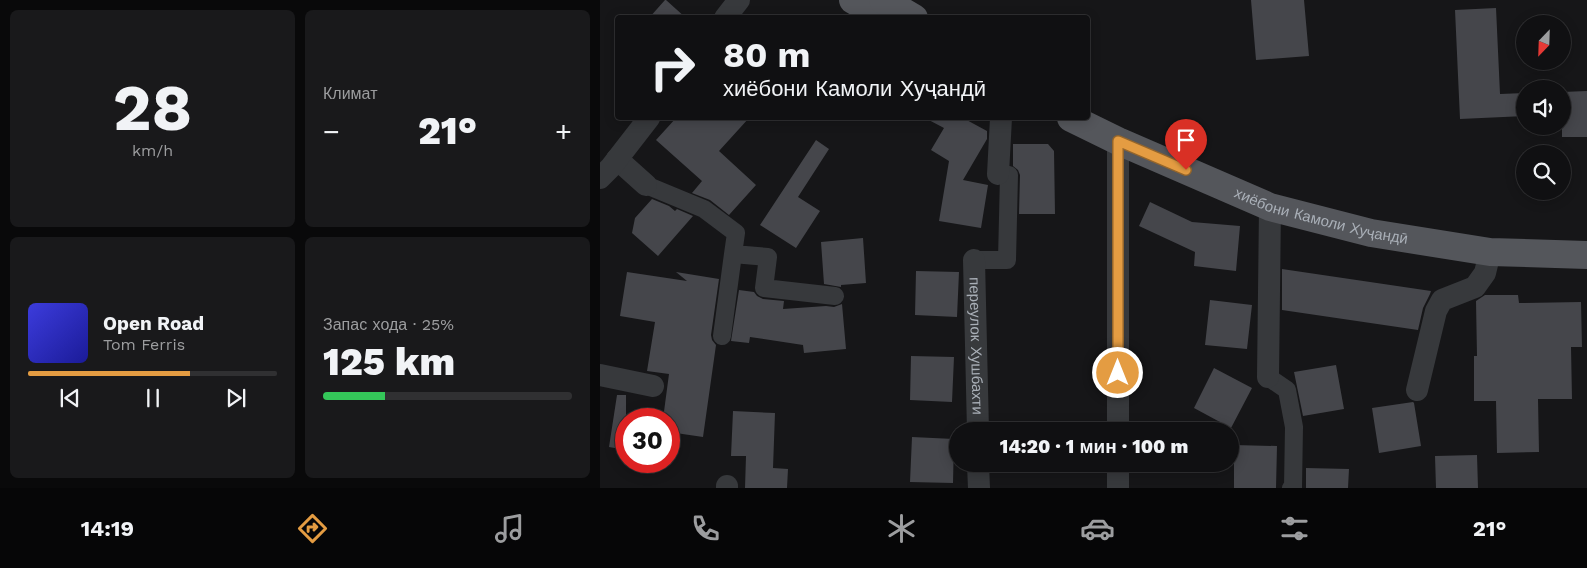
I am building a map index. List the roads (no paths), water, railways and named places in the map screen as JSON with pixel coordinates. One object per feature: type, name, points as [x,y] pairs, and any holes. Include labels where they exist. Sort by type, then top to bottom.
[{"type":"main road","points":[[853,0],[879,15]]},
{"type":"main road","points":[[882,0],[909,15]]},
{"type":"main road","name":"хиёбони Камоли Хуҷандӣ","points":[[1090,110],[1118,125],[1270,191],[1361,218],[1494,235],[1587,237]]},
{"type":"main road","name":"хиёбони Камоли Хуҷандӣ","points":[[1075,120],[1118,141],[1270,207],[1371,233],[1490,252],[1587,255]]},
{"type":"street","points":[[728,15],[739,0]]},
{"type":"street","points":[[647,120],[607,167],[704,210],[736,233],[722,336]]},
{"type":"street","points":[[974,260],[1007,260],[1009,175],[998,174],[1001,120]]},
{"type":"street","points":[[1118,141],[1118,422]]},
{"type":"street","points":[[1270,207],[1268,377],[1288,390],[1294,427],[1293,486],[1291,488]]},
{"type":"street","points":[[1416,390],[1439,305],[1442,300],[1475,287],[1484,273],[1490,252]]},
{"type":"street","points":[[733,254],[768,256],[764,288],[835,296]]},
{"type":"street","name":"переулок Хушбахти","points":[[974,260],[978,422]]},
{"type":"street","points":[[600,375],[653,386]]},
{"type":"street","points":[[978,472],[979,488]]},
{"type":"street","points":[[1118,472],[1118,488]]}]
